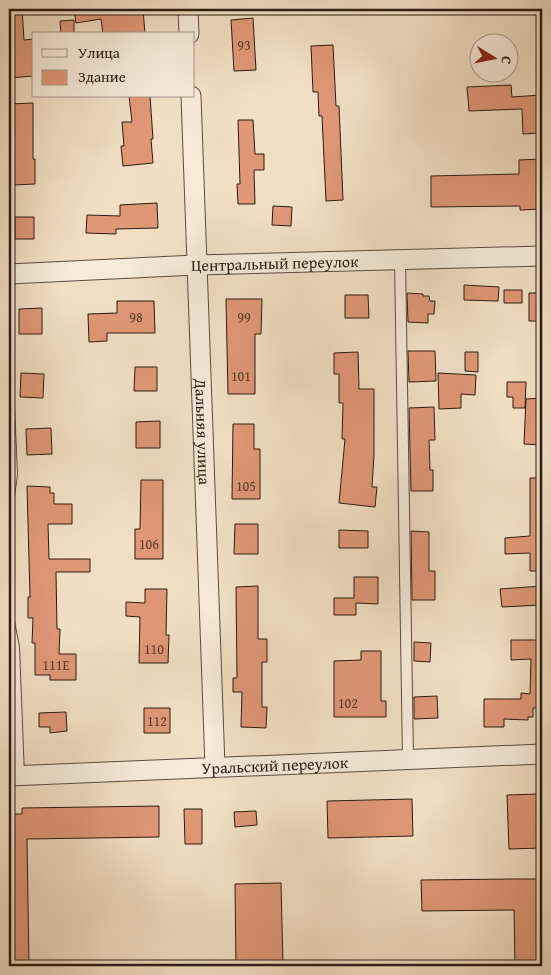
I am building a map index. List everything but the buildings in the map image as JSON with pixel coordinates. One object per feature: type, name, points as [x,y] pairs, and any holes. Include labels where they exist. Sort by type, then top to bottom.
[{"type":"street","points":[[188,9],[189,32]]},
{"type":"street","name":"Дальняя улица","points":[[191,98],[215,767]]},
{"type":"street","name":"Центральный переулок","points":[[9,274],[196,264],[542,256]]},
{"type":"street","name":"Уральский переулок","points":[[14,776],[542,754]]},
{"type":"lane","points":[[400,260],[408,759]]},
{"type":"lane","points":[[9,405],[12,474],[9,497]]},
{"type":"lane","points":[[9,622],[14,647],[14,776]]}]
